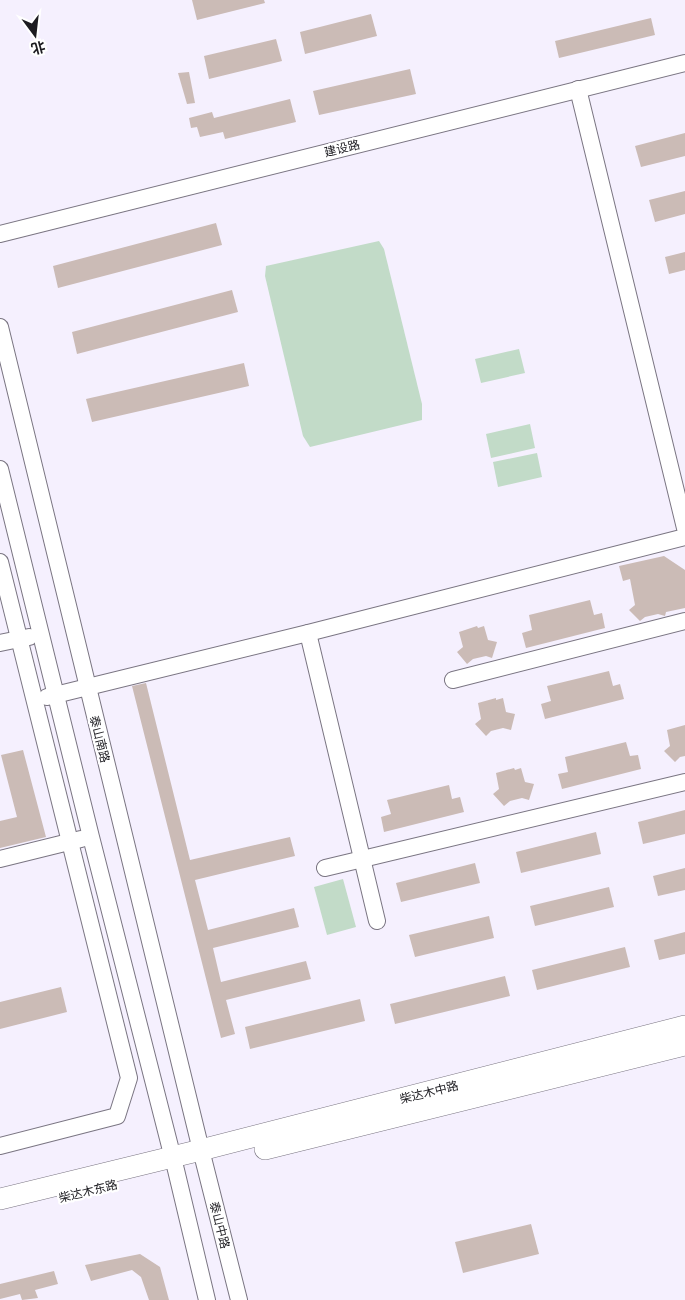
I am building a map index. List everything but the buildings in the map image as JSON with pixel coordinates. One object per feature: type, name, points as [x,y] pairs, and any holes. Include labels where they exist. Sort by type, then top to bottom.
[{"type":"main road","name":"柴达木中路","points":[[203,1157],[685,1026]]},
{"type":"main road","name":"柴达木中路","points":[[174,1163],[685,1045]]},
{"type":"main road","name":"柴达木东路","points":[[0,1199],[174,1163]]},
{"type":"main road","name":"柴达木东路","points":[[0,1213],[174,1163]]},
{"type":"street","name":"建设路","points":[[0,234],[685,63]]},
{"type":"street","points":[[578,89],[685,528]]},
{"type":"street","name":"泰山南路","points":[[0,327],[203,1157]]},
{"type":"street","points":[[0,469],[207,1300]]},
{"type":"street","points":[[35,700],[685,538]]},
{"type":"street","points":[[0,562],[128,1078],[117,1116],[0,1146]]},
{"type":"street","points":[[452,680],[685,621]]},
{"type":"street","points":[[308,633],[377,921]]},
{"type":"street","points":[[0,643],[19,638],[41,636]]},
{"type":"street","points":[[325,868],[685,782]]},
{"type":"street","points":[[0,859],[91,837]]},
{"type":"street","name":"泰山中路","points":[[203,1157],[240,1300]]},
{"type":"green space","points":[[379,241],[384,249],[422,404],[422,420],[310,447],[303,436],[265,276],[266,266]]},
{"type":"green space","points":[[519,349],[525,373],[481,383],[475,359]]},
{"type":"green space","points":[[530,424],[535,448],[491,458],[486,434]]},
{"type":"green space","points":[[537,453],[542,477],[498,487],[493,462]]},
{"type":"green space","points":[[343,879],[356,927],[327,935],[314,887]]}]
